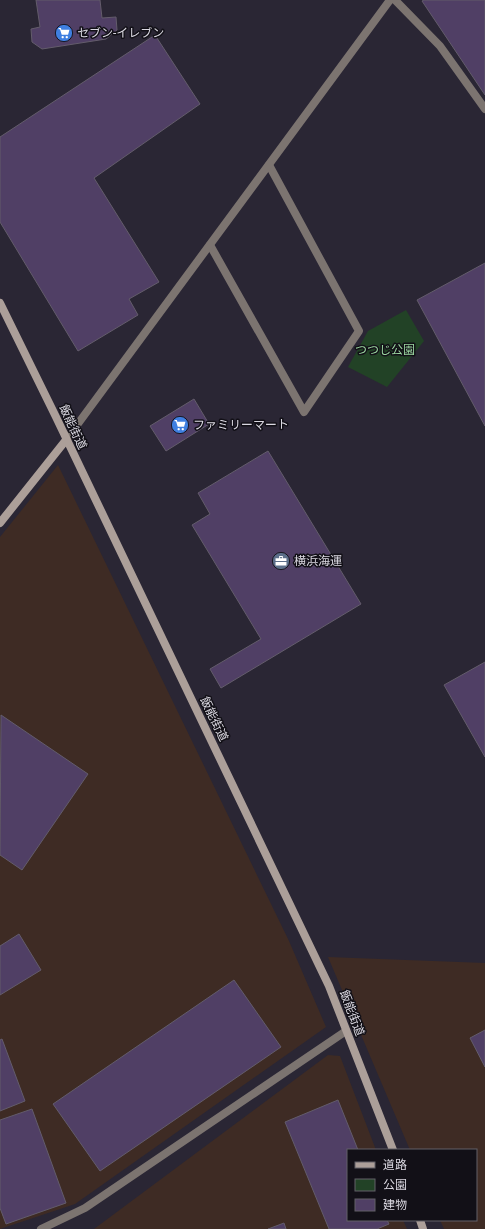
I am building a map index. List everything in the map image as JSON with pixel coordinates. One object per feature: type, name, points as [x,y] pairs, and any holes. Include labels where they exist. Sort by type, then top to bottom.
[{"type":"street","points":[[0,523],[66,440],[390,0]]},
{"type":"street","points":[[395,0],[440,46],[485,109]]},
{"type":"street","points":[[210,245],[304,412],[359,331],[269,165]]},
{"type":"street","name":"飯能街道","points":[[0,303],[329,986],[393,1149]]},
{"type":"street","points":[[41,1229],[85,1208],[346,1031]]},
{"type":"shaded area","points":[[58,465],[289,941],[326,1027],[75,1204],[0,1229],[0,537]]},
{"type":"shaded area","points":[[328,957],[485,963],[485,1229],[444,1229],[440,1221],[477,1221],[477,1149],[410,1149]]},
{"type":"shaded area","points":[[328,1055],[340,1056],[376,1149],[347,1149],[347,1221],[403,1221],[407,1229],[94,1229]]},
{"type":"green space","name":"つつじ公園","points":[[406,310],[424,341],[387,387],[348,367],[368,331]]},
{"type":"building","points":[[36,0],[100,0],[102,18],[116,17],[117,30],[106,39],[42,49],[32,42],[31,29],[40,27]]},
{"type":"building","points":[[485,0],[485,95],[422,1]]},
{"type":"building","points":[[155,35],[200,104],[94,178],[159,282],[129,299],[138,315],[78,351],[0,222],[0,137]]},
{"type":"building","points":[[485,263],[485,426],[417,300]]},
{"type":"building","name":"ファミリーマート","points":[[194,399],[209,424],[166,451],[150,426]]},
{"type":"building","points":[[268,451],[361,604],[221,688],[210,669],[261,639],[192,525],[210,514],[198,493]]},
{"type":"building","points":[[485,662],[485,757],[444,685]]},
{"type":"building","points":[[1,715],[88,774],[22,870],[0,855]]},
{"type":"building","points":[[19,934],[41,970],[0,995],[0,946]]},
{"type":"building","points":[[234,980],[281,1047],[100,1171],[53,1104]]},
{"type":"building","points":[[485,1030],[485,1067],[470,1038]]},
{"type":"building","points":[[2,1039],[25,1101],[0,1111],[0,1040]]},
{"type":"building","points":[[338,1100],[358,1149],[347,1149],[347,1221],[388,1221],[389,1224],[377,1229],[329,1229],[285,1122]]},
{"type":"building","points":[[32,1109],[66,1203],[6,1224],[0,1208],[0,1120]]},
{"type":"building","points":[[284,1223],[286,1229],[268,1229]]},
{"type":"place","name":"セブン-イレブン","points":[[64,33]]},
{"type":"place","name":"ファミリーマート","points":[[180,425]]},
{"type":"place","name":"横浜海運","points":[[281,561]]}]
